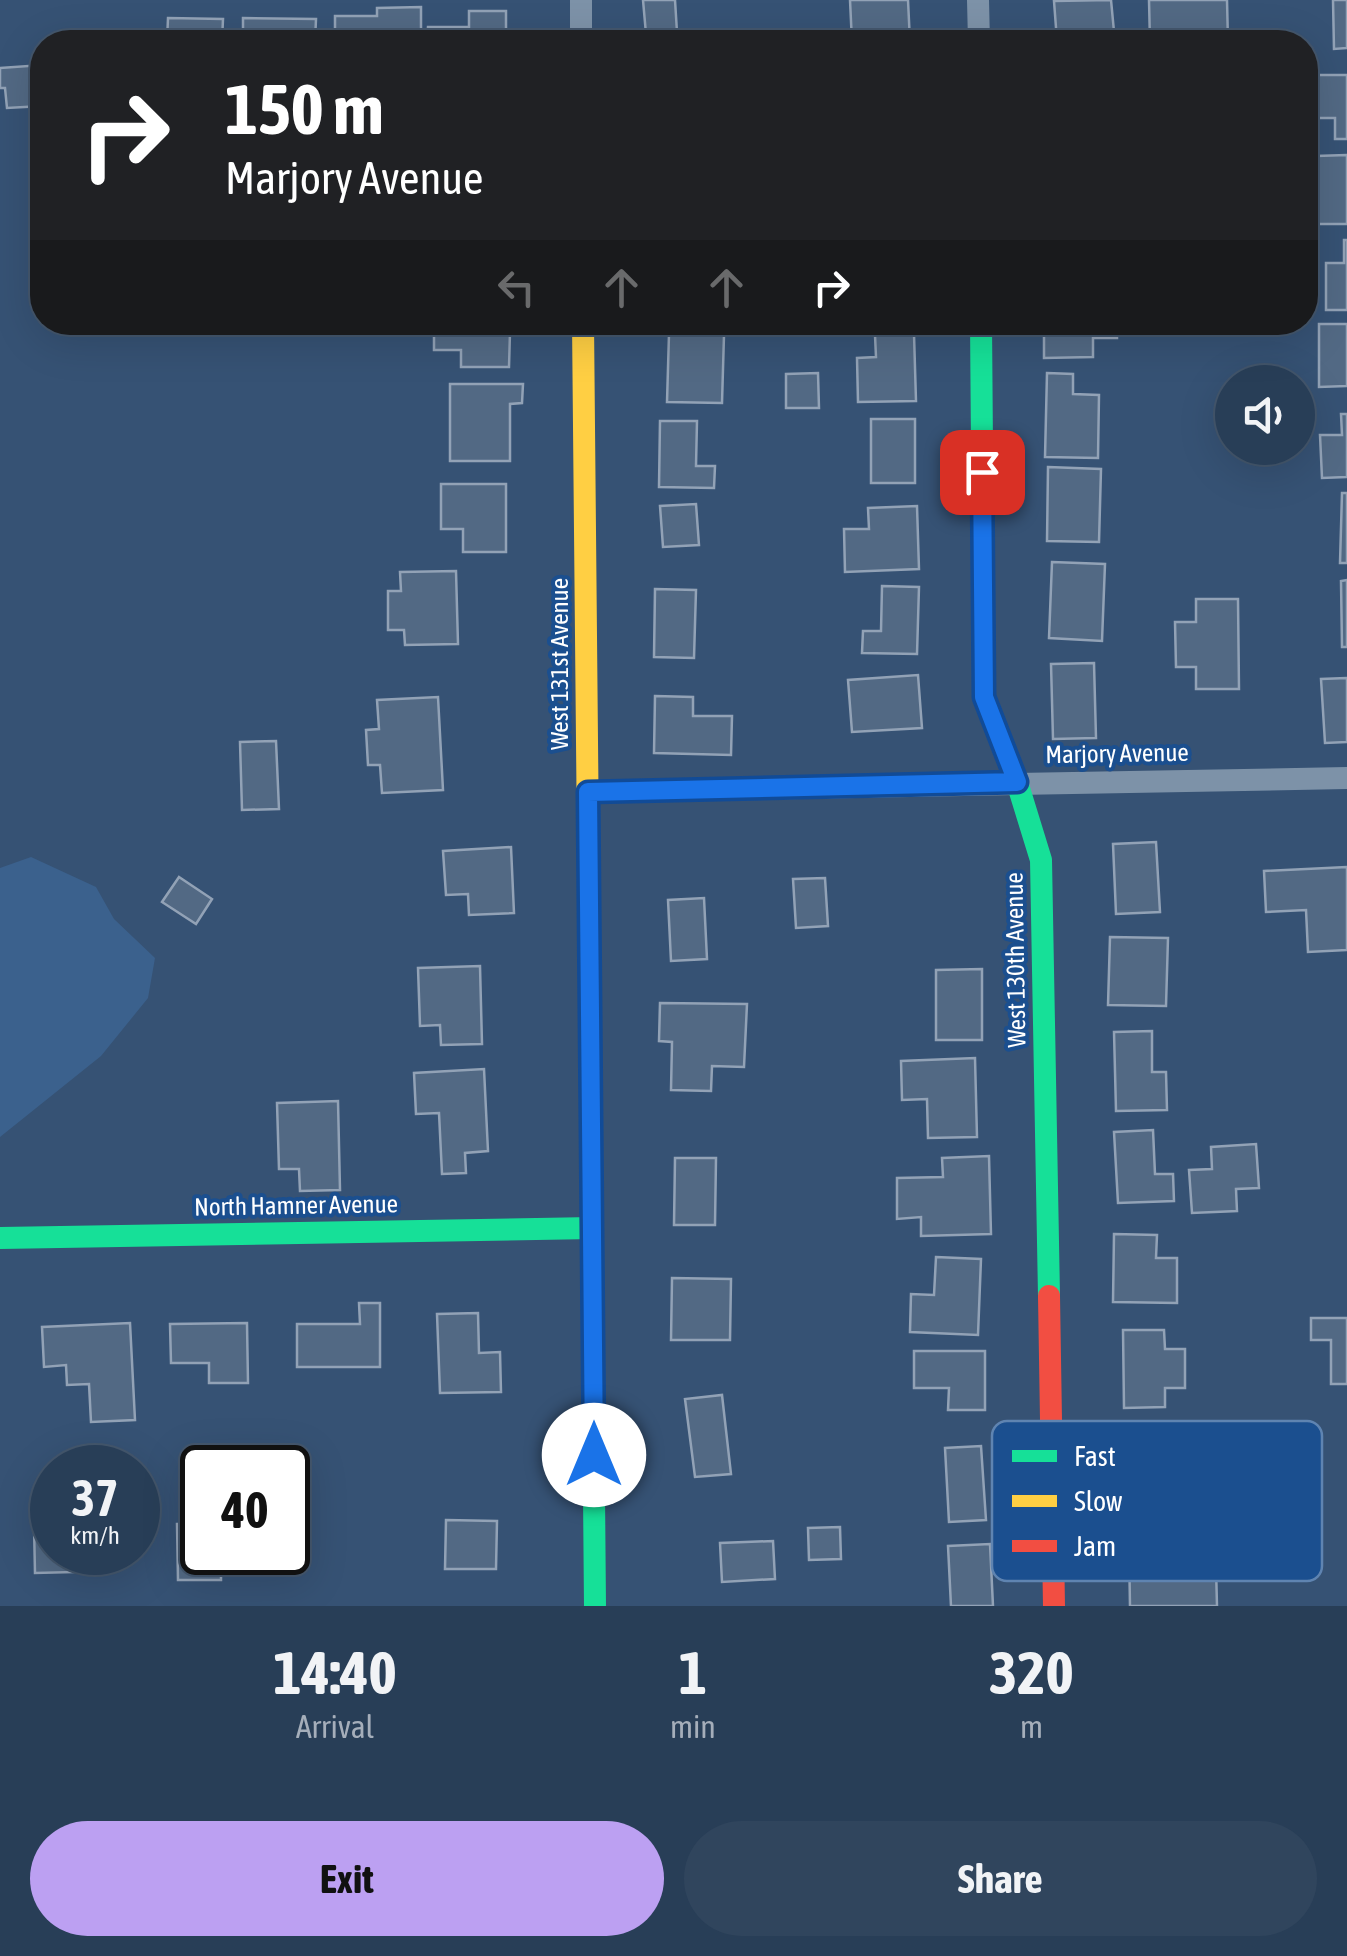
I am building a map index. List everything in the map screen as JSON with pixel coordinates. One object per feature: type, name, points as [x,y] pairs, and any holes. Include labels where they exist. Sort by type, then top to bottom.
[{"type":"street","points":[[581,0],[581,30]]},
{"type":"street","points":[[978,0],[979,30]]},
{"type":"street","name":"West 131st Avenue","points":[[584,335],[595,1606]]},
{"type":"street","name":"West 130th Avenue","points":[[981,335],[984,697],[1042,860],[1051,1421]]},
{"type":"street","name":"Marjory Avenue","points":[[588,792],[1347,778]]},
{"type":"street","name":"North Hamner Avenue","points":[[0,1238],[593,1228]]},
{"type":"street","name":"West 130th Avenue","points":[[1054,1581],[1054,1606]]},
{"type":"water","points":[[31,857],[96,887],[114,919],[155,958],[148,998],[101,1056],[0,1137],[0,868]]},
{"type":"building","points":[[643,0],[675,0],[677,30],[646,30]]},
{"type":"building","points":[[850,0],[908,0],[909,30],[851,30]]},
{"type":"building","points":[[1111,0],[1114,30],[1056,30],[1054,1]]},
{"type":"building","points":[[1149,0],[1227,0],[1228,30],[1150,30]]},
{"type":"building","points":[[1333,0],[1347,0],[1347,48],[1334,49]]},
{"type":"building","points":[[421,7],[421,30],[335,30],[335,16],[377,16],[377,8]]},
{"type":"building","points":[[469,11],[506,11],[506,30],[428,30],[428,27],[469,27]]},
{"type":"building","points":[[168,18],[223,19],[223,30],[168,30]]},
{"type":"building","points":[[243,18],[316,19],[316,30],[243,30]]},
{"type":"building","points":[[30,66],[30,107],[7,108],[5,88],[0,88],[0,68]]},
{"type":"building","points":[[1318,75],[1347,75],[1347,139],[1335,139],[1335,118],[1318,118]]},
{"type":"building","points":[[1347,155],[1347,224],[1318,224],[1318,156]]},
{"type":"building","points":[[1344,240],[1347,310],[1326,310],[1326,263],[1344,263]]},
{"type":"building","points":[[1319,324],[1347,324],[1347,386],[1319,387]]},
{"type":"building","points":[[434,335],[510,335],[509,367],[461,367],[461,350],[434,350]]},
{"type":"building","points":[[669,335],[724,335],[722,403],[667,402]]},
{"type":"building","points":[[875,335],[914,335],[916,401],[858,402],[857,358],[876,357]]},
{"type":"building","points":[[1044,335],[1117,335],[1093,338],[1093,357],[1044,358]]},
{"type":"building","points":[[818,373],[819,408],[786,408],[786,374]]},
{"type":"building","points":[[1047,373],[1073,374],[1073,394],[1099,395],[1098,458],[1045,457]]},
{"type":"building","points":[[450,384],[523,384],[522,403],[510,404],[510,461],[450,461]]},
{"type":"building","points":[[1341,414],[1347,414],[1347,477],[1322,478],[1320,435],[1342,435]]},
{"type":"building","points":[[871,419],[915,419],[915,483],[871,483]]},
{"type":"building","points":[[660,421],[697,421],[696,466],[715,466],[714,488],[659,487]]},
{"type":"building","points":[[1048,467],[1101,469],[1099,542],[1047,541]]},
{"type":"building","points":[[441,484],[506,484],[506,552],[463,552],[463,529],[441,529]]},
{"type":"building","points":[[1342,493],[1347,493],[1347,563],[1340,563]]},
{"type":"building","points":[[696,504],[699,545],[663,547],[660,506]]},
{"type":"building","points":[[917,506],[919,569],[845,572],[844,529],[869,529],[868,508]]},
{"type":"building","points":[[1052,562],[1105,564],[1102,641],[1049,638]]},
{"type":"building","points":[[456,571],[458,644],[405,645],[404,630],[388,630],[388,591],[401,591],[400,572]]},
{"type":"building","points":[[1347,580],[1347,647],[1342,647],[1341,581]]},
{"type":"building","points":[[882,586],[919,587],[917,654],[862,653],[863,631],[881,631]]},
{"type":"building","points":[[655,589],[696,590],[694,658],[654,657]]},
{"type":"building","points":[[1196,599],[1238,599],[1239,689],[1196,689],[1196,667],[1176,667],[1175,622],[1196,622]]},
{"type":"building","points":[[1094,663],[1096,738],[1053,739],[1051,664]]},
{"type":"building","points":[[918,675],[922,728],[852,732],[848,680]]},
{"type":"building","points":[[1347,678],[1347,742],[1325,743],[1321,679]]},
{"type":"building","points":[[655,696],[693,697],[693,716],[732,716],[731,755],[654,753]]},
{"type":"building","points":[[438,697],[443,790],[382,793],[380,765],[368,765],[366,730],[379,729],[377,700]]},
{"type":"building","points":[[276,741],[279,809],[242,810],[240,742]]},
{"type":"building","points":[[1156,842],[1160,912],[1116,914],[1113,844]]},
{"type":"building","points":[[511,847],[514,913],[469,915],[468,894],[446,895],[443,851]]},
{"type":"building","points":[[1347,867],[1347,950],[1308,952],[1306,910],[1266,912],[1264,871]]},
{"type":"building","points":[[179,877],[212,899],[196,924],[162,902]]},
{"type":"building","points":[[825,878],[828,926],[796,928],[793,879]]},
{"type":"building","points":[[704,898],[707,959],[671,961],[668,900]]},
{"type":"building","points":[[1110,937],[1168,938],[1166,1006],[1108,1005]]},
{"type":"building","points":[[480,966],[482,1044],[441,1045],[440,1025],[420,1026],[418,968]]},
{"type":"building","points":[[982,969],[982,1040],[936,1040],[936,970]]},
{"type":"building","points":[[660,1003],[747,1004],[744,1067],[712,1066],[711,1091],[671,1090],[672,1042],[659,1041]]},
{"type":"building","points":[[1152,1031],[1152,1072],[1166,1072],[1167,1110],[1116,1111],[1114,1032]]},
{"type":"building","points":[[975,1058],[977,1137],[928,1138],[927,1099],[902,1100],[901,1061]]},
{"type":"building","points":[[484,1069],[488,1151],[465,1153],[466,1173],[442,1174],[439,1113],[416,1114],[414,1073]]},
{"type":"building","points":[[338,1101],[340,1190],[300,1191],[299,1169],[279,1169],[277,1103]]},
{"type":"building","points":[[1153,1130],[1155,1174],[1173,1174],[1174,1201],[1118,1203],[1114,1132]]},
{"type":"building","points":[[1256,1144],[1259,1188],[1236,1189],[1237,1211],[1192,1213],[1189,1170],[1212,1169],[1211,1147]]},
{"type":"building","points":[[989,1156],[991,1234],[921,1236],[921,1217],[897,1219],[897,1178],[943,1177],[942,1158]]},
{"type":"building","points":[[675,1158],[716,1158],[715,1225],[674,1225]]},
{"type":"building","points":[[1114,1234],[1157,1235],[1156,1258],[1177,1258],[1177,1303],[1113,1302]]},
{"type":"building","points":[[936,1257],[981,1259],[978,1335],[910,1332],[911,1294],[934,1295]]},
{"type":"building","points":[[672,1278],[731,1279],[730,1340],[671,1340]]},
{"type":"building","points":[[359,1303],[380,1303],[380,1367],[297,1367],[297,1324],[360,1324]]},
{"type":"building","points":[[478,1313],[479,1353],[500,1352],[501,1392],[440,1393],[437,1314]]},
{"type":"building","points":[[1311,1318],[1347,1318],[1347,1384],[1331,1384],[1331,1340],[1311,1340]]},
{"type":"building","points":[[130,1323],[135,1420],[91,1422],[89,1384],[67,1385],[66,1365],[44,1367],[42,1327]]},
{"type":"building","points":[[247,1323],[248,1383],[209,1383],[209,1363],[171,1363],[170,1324]]},
{"type":"building","points":[[1123,1330],[1164,1330],[1165,1349],[1185,1349],[1185,1388],[1165,1388],[1165,1407],[1124,1408]]},
{"type":"building","points":[[914,1351],[985,1351],[985,1410],[948,1410],[949,1388],[914,1388]]},
{"type":"building","points":[[722,1395],[731,1474],[695,1477],[685,1399]]},
{"type":"building","points":[[981,1446],[986,1520],[949,1522],[945,1448]]},
{"type":"building","points":[[446,1520],[497,1521],[496,1569],[445,1569]]},
{"type":"building","points":[[180,1524],[180,1575],[221,1575],[221,1580],[178,1580]]},
{"type":"building","points":[[840,1527],[841,1559],[809,1560],[808,1528]]},
{"type":"building","points":[[773,1541],[775,1579],[722,1582],[720,1543]]},
{"type":"building","points":[[990,1544],[993,1606],[951,1606],[948,1546]]},
{"type":"building","points":[[1130,1581],[1216,1581],[1217,1606],[1130,1606]]},
{"type":"traffic: fast","points":[[981,335],[984,697],[1017,782],[1041,860],[1049,1296]]},
{"type":"traffic: fast","points":[[591,1158],[595,1606]]},
{"type":"traffic: fast","points":[[0,1238],[593,1228]]},
{"type":"traffic: slow","points":[[583,335],[591,1158]]},
{"type":"traffic: jam","points":[[1049,1296],[1051,1421]]},
{"type":"traffic: jam","points":[[1054,1581],[1054,1606]]},
{"type":"route","points":[[594,1455],[588,792],[1017,782],[984,697],[982,472]]}]
